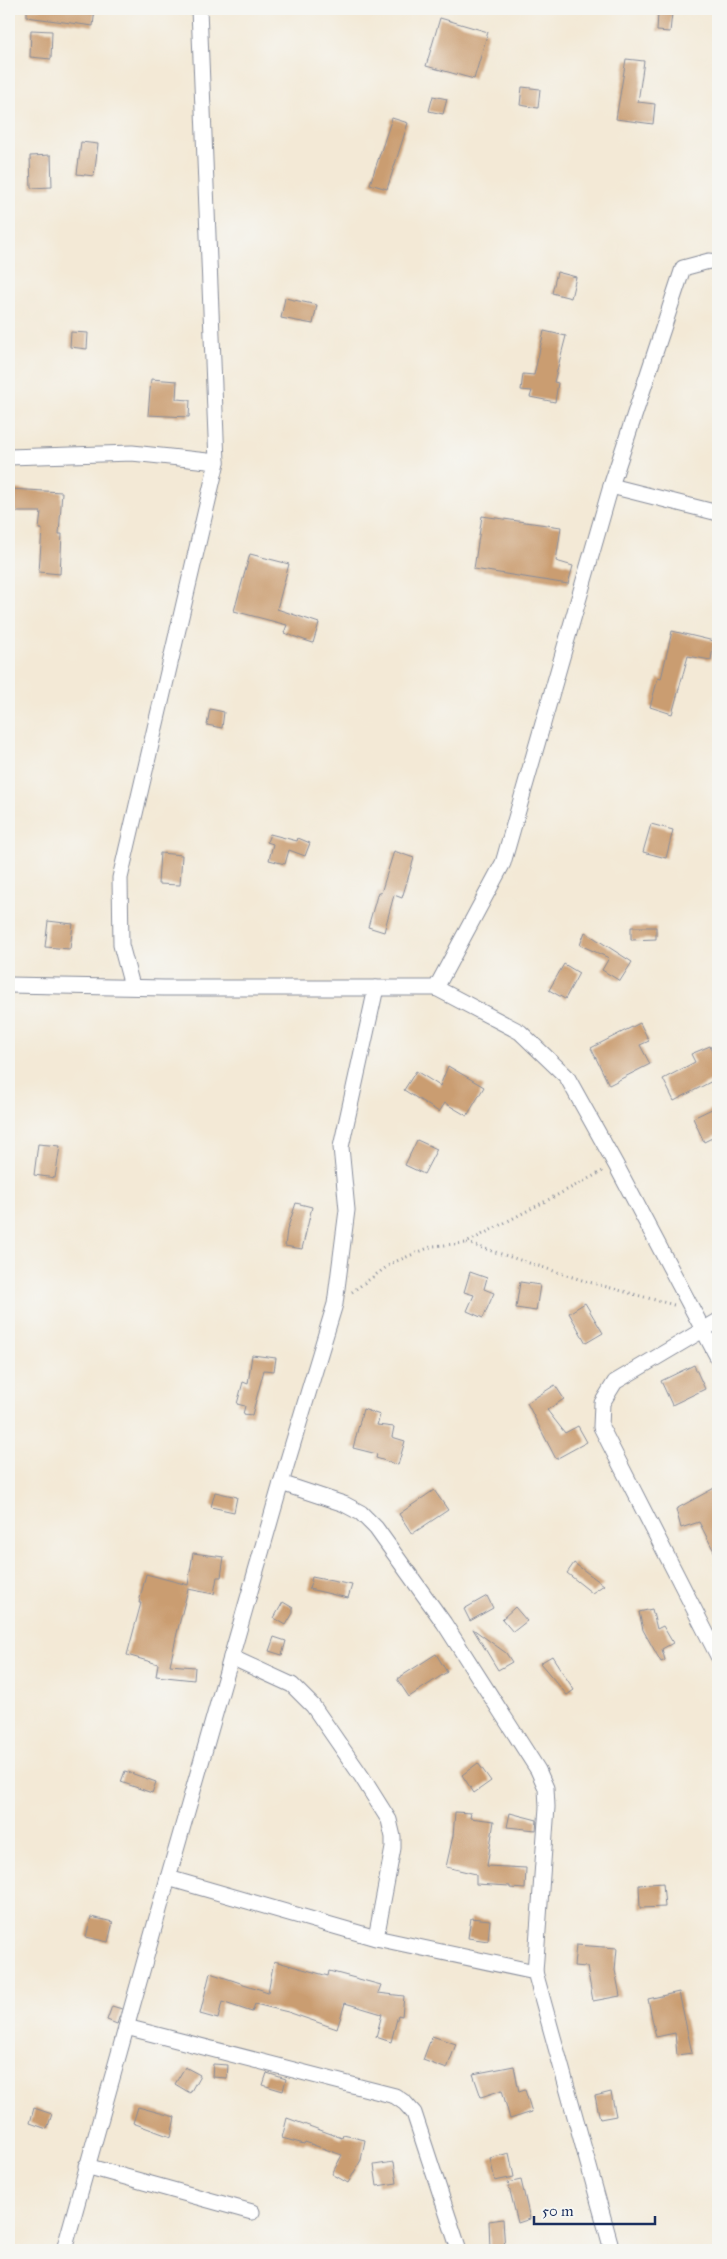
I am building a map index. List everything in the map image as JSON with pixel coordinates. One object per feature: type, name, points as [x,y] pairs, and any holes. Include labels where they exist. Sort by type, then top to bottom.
[{"type":"street","points":[[132,986],[122,945],[120,878],[217,462],[199,9]]},
{"type":"street","points":[[436,988],[502,862],[611,486],[683,268],[709,261],[718,262]]},
{"type":"street","points":[[9,458],[132,453],[217,462]]},
{"type":"street","points":[[611,486],[718,513]]},
{"type":"street","points":[[9,985],[436,988],[520,1032],[567,1077],[616,1164],[718,1358]]},
{"type":"street","points":[[64,2250],[86,2166],[231,1657],[335,1304],[347,1210],[341,1146],[376,988]]},
{"type":"street","points":[[718,1321],[615,1382],[602,1403],[601,1427],[718,1656]]},
{"type":"street","points":[[281,1483],[344,1504],[361,1513],[376,1528],[444,1623],[538,1770],[546,1788],[547,1807],[535,1972],[612,2250]]},
{"type":"street","points":[[231,1657],[285,1682],[300,1692],[313,1706],[389,1820],[393,1837],[393,1848],[376,1938]]},
{"type":"street","points":[[168,1878],[376,1938],[535,1972]]},
{"type":"street","points":[[126,2027],[389,2094],[405,2103],[414,2113],[460,2250]]},
{"type":"street","points":[[86,2166],[252,2212]]},
{"type":"path","points":[[335,1304],[392,1263],[433,1246],[466,1243],[616,1164]]},
{"type":"path","points":[[466,1243],[585,1281],[694,1310]]},
{"type":"building","points":[[27,9],[95,9],[93,26],[27,17]]},
{"type":"building","points":[[658,12],[672,13],[670,32],[657,31]]},
{"type":"building","points":[[440,18],[488,32],[474,79],[426,66]]},
{"type":"building","points":[[31,30],[52,31],[51,59],[30,57]]},
{"type":"building","points":[[626,59],[644,61],[638,102],[655,104],[653,124],[616,119]]},
{"type":"building","points":[[522,87],[540,89],[538,108],[520,105]]},
{"type":"building","points":[[433,96],[447,99],[443,114],[429,111]]},
{"type":"building","points":[[392,118],[408,123],[387,189],[370,184]]},
{"type":"building","points":[[81,142],[98,144],[94,176],[77,174]]},
{"type":"building","points":[[51,155],[52,187],[31,188],[30,156]]},
{"type":"building","points":[[557,272],[576,277],[571,298],[552,293]]},
{"type":"building","points":[[285,298],[317,305],[313,324],[281,318]]},
{"type":"building","points":[[544,331],[566,336],[554,382],[558,383],[555,402],[530,397],[532,391],[521,390],[523,374],[534,375]]},
{"type":"building","points":[[71,332],[88,333],[87,349],[70,347]]},
{"type":"building","points":[[151,379],[177,381],[176,399],[190,400],[189,417],[148,415]]},
{"type":"building","points":[[9,489],[62,492],[59,534],[62,534],[60,574],[39,572],[42,529],[39,529],[41,512],[9,512]]},
{"type":"building","points":[[482,516],[561,527],[556,561],[573,566],[568,584],[474,569]]},
{"type":"building","points":[[250,554],[289,564],[277,609],[319,623],[313,643],[284,633],[287,625],[234,611]]},
{"type":"building","points":[[672,631],[714,641],[711,660],[688,656],[672,714],[650,707],[658,678],[661,679]]},
{"type":"building","points":[[210,709],[224,712],[222,728],[207,725]]},
{"type":"building","points":[[651,824],[673,830],[666,858],[643,852]]},
{"type":"building","points":[[270,834],[297,841],[298,838],[310,843],[305,856],[289,850],[285,864],[269,860],[273,844],[267,842]]},
{"type":"building","points":[[394,851],[414,858],[402,898],[394,895],[384,932],[368,927],[378,892],[381,893]]},
{"type":"building","points":[[160,853],[182,855],[180,885],[158,884]]},
{"type":"building","points":[[48,921],[73,924],[70,949],[45,947]]},
{"type":"building","points":[[631,927],[656,927],[656,939],[631,940]]},
{"type":"building","points":[[585,932],[632,962],[620,981],[602,970],[609,958],[580,945]]},
{"type":"building","points":[[564,964],[579,973],[565,999],[549,990]]},
{"type":"building","points":[[640,1023],[649,1041],[640,1045],[650,1064],[609,1085],[591,1048]]},
{"type":"building","points":[[710,1046],[718,1065],[718,1078],[674,1101],[663,1079],[695,1062],[691,1054]]},
{"type":"building","points":[[448,1066],[484,1087],[467,1116],[445,1103],[439,1112],[404,1090],[416,1071],[440,1086]]},
{"type":"building","points":[[718,1106],[718,1135],[704,1142],[693,1118]]},
{"type":"building","points":[[417,1140],[437,1149],[424,1174],[405,1165]]},
{"type":"building","points":[[38,1144],[60,1146],[55,1178],[34,1175]]},
{"type":"building","points":[[296,1203],[312,1207],[302,1249],[285,1246],[287,1230]]},
{"type":"building","points":[[470,1272],[487,1278],[484,1289],[494,1293],[483,1318],[467,1311],[474,1295],[464,1292]]},
{"type":"building","points":[[520,1282],[540,1285],[536,1311],[516,1308]]},
{"type":"building","points":[[585,1303],[603,1333],[586,1343],[569,1313]]},
{"type":"building","points":[[252,1355],[276,1358],[274,1371],[264,1370],[252,1415],[243,1414],[245,1406],[237,1404],[243,1382],[248,1384]]},
{"type":"building","points":[[694,1365],[705,1389],[672,1405],[661,1381]]},
{"type":"building","points":[[555,1385],[564,1399],[547,1410],[565,1433],[578,1426],[587,1442],[556,1459],[527,1403]]},
{"type":"building","points":[[363,1409],[380,1415],[377,1425],[394,1427],[392,1437],[405,1441],[398,1465],[376,1458],[377,1454],[353,1448]]},
{"type":"building","points":[[718,1486],[718,1559],[699,1522],[681,1528],[676,1509]]},
{"type":"building","points":[[434,1490],[448,1510],[412,1534],[399,1514]]},
{"type":"building","points":[[215,1492],[237,1497],[234,1512],[211,1507]]},
{"type":"building","points":[[193,1553],[224,1557],[221,1577],[217,1577],[214,1594],[188,1589],[177,1633],[170,1665],[195,1667],[194,1680],[156,1676],[158,1664],[127,1655],[141,1603],[139,1603],[146,1574],[188,1585]]},
{"type":"building","points":[[574,1563],[604,1585],[592,1593],[567,1573]]},
{"type":"building","points":[[312,1577],[352,1585],[348,1598],[309,1589]]},
{"type":"building","points":[[487,1596],[493,1608],[470,1621],[464,1609]]},
{"type":"building","points":[[283,1602],[293,1608],[293,1613],[286,1625],[274,1618]]},
{"type":"building","points":[[515,1607],[527,1621],[513,1632],[502,1619]]},
{"type":"building","points":[[652,1609],[657,1629],[663,1626],[673,1643],[662,1649],[665,1660],[661,1662],[643,1630],[639,1612]]},
{"type":"building","points":[[473,1629],[506,1653],[512,1662],[498,1670]]},
{"type":"building","points":[[274,1637],[286,1641],[282,1655],[269,1651]]},
{"type":"building","points":[[436,1654],[447,1672],[409,1697],[397,1679]]},
{"type":"building","points":[[552,1656],[574,1690],[567,1695],[540,1663]]},
{"type":"building","points":[[478,1763],[491,1781],[474,1793],[462,1775]]},
{"type":"building","points":[[125,1771],[156,1782],[152,1793],[121,1782]]},
{"type":"building","points":[[455,1812],[471,1813],[470,1818],[494,1821],[487,1866],[526,1868],[525,1889],[476,1884],[476,1874],[446,1867],[453,1836]]},
{"type":"building","points":[[510,1813],[537,1820],[536,1830],[507,1827]]},
{"type":"building","points":[[663,1883],[665,1907],[640,1908],[639,1885]]},
{"type":"building","points":[[91,1917],[113,1922],[108,1942],[86,1937]]},
{"type":"building","points":[[471,1918],[490,1920],[488,1941],[468,1938]]},
{"type":"building","points":[[576,1945],[617,1948],[615,1970],[620,1996],[593,2001],[587,1967],[574,1966]]},
{"type":"building","points":[[274,1961],[328,1976],[329,1971],[381,1985],[378,1993],[404,1996],[402,2016],[398,2015],[391,2042],[376,2037],[382,2014],[345,2003],[337,2029],[288,2012],[255,2004],[252,2012],[222,2002],[218,2019],[200,2014],[210,1973],[268,1992]]},
{"type":"building","points":[[679,1992],[692,2053],[677,2055],[675,2033],[656,2037],[648,1999]]},
{"type":"building","points":[[112,2006],[122,2009],[117,2024],[107,2020]]},
{"type":"building","points":[[432,2036],[456,2044],[447,2069],[423,2060]]},
{"type":"building","points":[[213,2064],[228,2065],[227,2078],[212,2077]]},
{"type":"building","points":[[514,2066],[519,2092],[525,2090],[532,2112],[510,2119],[502,2090],[481,2097],[473,2074]]},
{"type":"building","points":[[185,2067],[200,2075],[190,2093],[175,2084]]},
{"type":"building","points":[[267,2073],[286,2079],[283,2091],[263,2085]]},
{"type":"building","points":[[611,2092],[616,2116],[600,2119],[595,2096]]},
{"type":"building","points":[[138,2107],[175,2117],[171,2137],[133,2123]]},
{"type":"building","points":[[34,2108],[52,2114],[47,2129],[30,2123]]},
{"type":"building","points":[[287,2118],[342,2138],[343,2135],[365,2140],[361,2160],[348,2183],[332,2174],[342,2155],[305,2142],[304,2144],[282,2138]]},
{"type":"building","points":[[509,2153],[514,2177],[495,2181],[490,2158]]},
{"type":"building","points":[[394,2162],[397,2183],[377,2186],[374,2165]]},
{"type":"building","points":[[521,2180],[530,2219],[518,2223],[508,2183]]},
{"type":"building","points":[[503,2219],[505,2250],[490,2250],[489,2221]]}]
